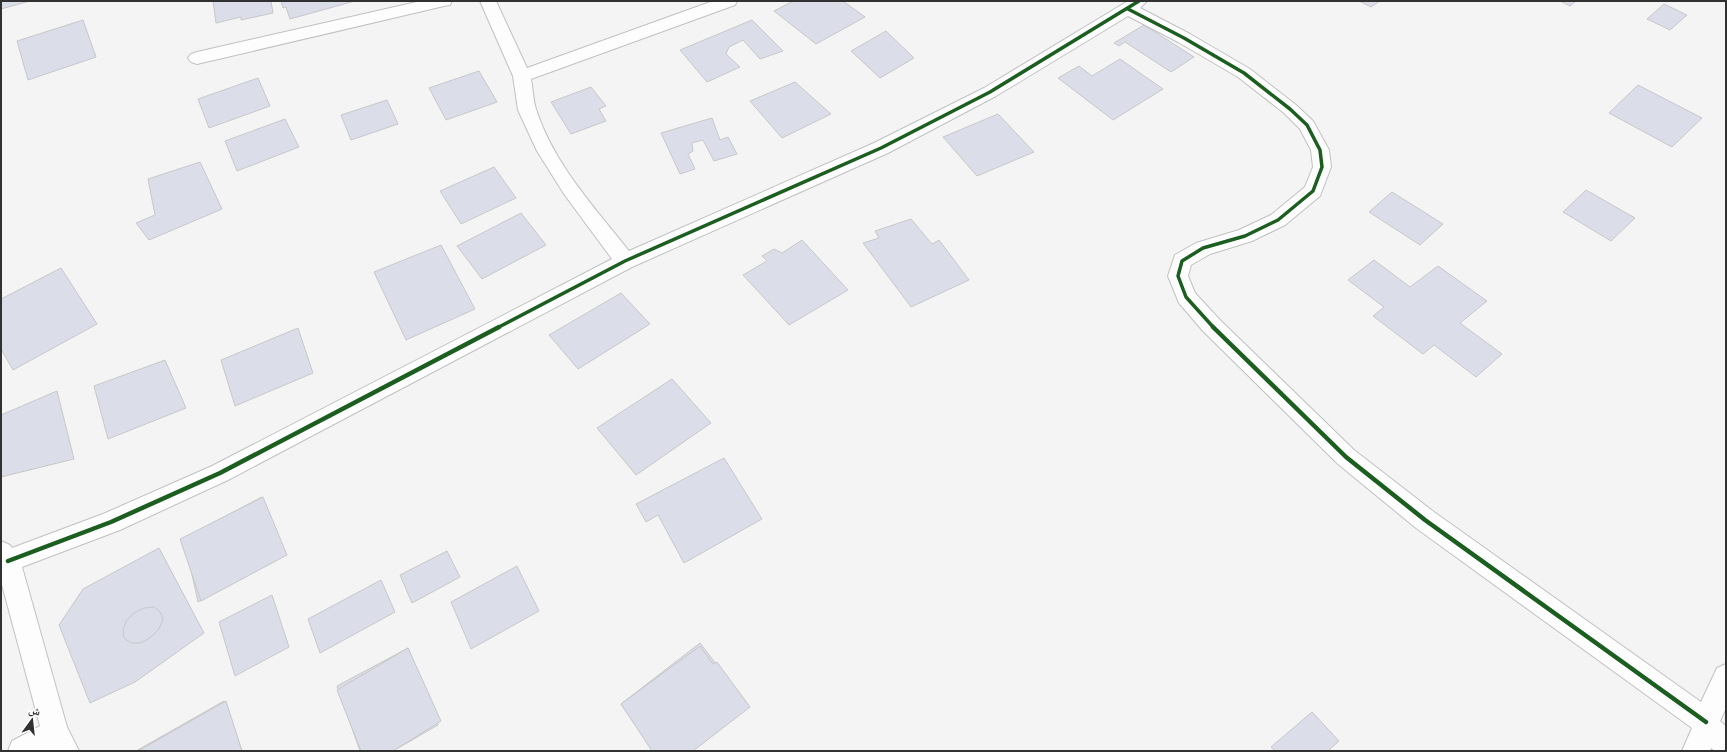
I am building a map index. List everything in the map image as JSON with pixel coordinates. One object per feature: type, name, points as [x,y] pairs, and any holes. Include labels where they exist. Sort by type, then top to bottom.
[{"type":"street","points":[[197,58],[444,1]]},
{"type":"street","points":[[488,1],[522,76],[527,109],[547,152],[580,203],[625,261]]},
{"type":"street","points":[[522,76],[729,1]]},
{"type":"street","points":[[22,751],[60,741],[4,557],[111,522],[220,473],[625,261],[881,148],[990,92],[1133,5],[1184,38],[1244,73],[1290,109],[1307,125],[1320,150],[1322,166],[1313,191],[1278,220],[1245,236],[1203,248],[1182,261],[1178,276],[1186,297],[1211,326],[1278,389],[1346,457],[1424,520],[1709,736],[1726,677]]},
{"type":"building","points":[[1,1],[30,1],[1,9]]},
{"type":"building","points":[[213,1],[271,1],[273,13],[241,20],[241,17],[216,23]]},
{"type":"building","points":[[281,1],[355,1],[290,19],[286,7],[283,8]]},
{"type":"building","points":[[793,1],[843,1],[865,17],[816,44],[774,11]]},
{"type":"building","points":[[1359,1],[1380,1],[1371,7]]},
{"type":"building","points":[[1560,1],[1576,1],[1570,6]]},
{"type":"building","points":[[1664,4],[1687,15],[1670,30],[1647,19]]},
{"type":"building","points":[[83,20],[96,57],[28,80],[17,41]]},
{"type":"building","points":[[752,20],[783,51],[760,59],[743,40],[729,47],[726,54],[740,67],[707,82],[680,50]]},
{"type":"building","points":[[1144,25],[1194,57],[1171,72],[1125,42],[1119,46],[1114,43]]},
{"type":"building","points":[[886,31],[914,58],[880,78],[851,51]]},
{"type":"building","points":[[1120,59],[1163,89],[1113,120],[1058,78],[1079,66],[1092,76]]},
{"type":"building","points":[[479,71],[497,102],[446,120],[429,88]]},
{"type":"building","points":[[258,78],[270,106],[209,128],[198,99]]},
{"type":"building","points":[[795,82],[831,114],[782,138],[750,101]]},
{"type":"building","points":[[1638,85],[1702,118],[1672,147],[1609,113]]},
{"type":"building","points":[[591,87],[606,106],[599,109],[606,121],[571,134],[551,102]]},
{"type":"building","points":[[387,100],[398,124],[351,140],[341,115]]},
{"type":"building","points":[[998,114],[1034,152],[977,176],[943,137]]},
{"type":"building","points":[[712,118],[720,140],[728,137],[737,154],[714,161],[703,140],[692,143],[693,151],[688,154],[695,169],[680,174],[661,133]]},
{"type":"building","points":[[285,119],[299,147],[237,171],[225,141]]},
{"type":"building","points":[[200,162],[222,209],[149,240],[136,223],[155,215],[148,179]]},
{"type":"building","points":[[494,167],[516,198],[461,224],[440,191]]},
{"type":"building","points":[[1586,190],[1635,218],[1611,241],[1563,212]]},
{"type":"building","points":[[1392,192],[1443,224],[1420,245],[1369,212]]},
{"type":"building","points":[[521,213],[546,245],[482,279],[457,246]]},
{"type":"building","points":[[911,219],[932,244],[939,240],[969,280],[911,307],[863,243],[879,238],[875,231]]},
{"type":"building","points":[[802,240],[848,290],[789,325],[743,275],[767,261],[762,256],[774,249],[782,253]]},
{"type":"building","points":[[441,245],[475,309],[406,340],[374,272]]},
{"type":"building","points":[[1374,260],[1410,287],[1438,266],[1487,301],[1460,323],[1502,354],[1476,377],[1434,345],[1423,354],[1373,316],[1384,307],[1348,280]]},
{"type":"building","points":[[61,268],[97,324],[13,370],[1,349],[1,299]]},
{"type":"building","points":[[621,293],[650,324],[578,369],[549,335]]},
{"type":"building","points":[[298,328],[313,373],[235,406],[221,360]]},
{"type":"building","points":[[165,360],[186,408],[108,439],[94,386]]},
{"type":"building","points":[[672,379],[711,423],[636,475],[597,428]]},
{"type":"building","points":[[57,391],[74,459],[1,477],[1,415]]},
{"type":"building","points":[[724,458],[762,519],[684,563],[658,515],[646,522],[636,504]]},
{"type":"building","points":[[262,497],[284,556],[198,602],[184,538]]},
{"type":"building","points":[[263,497],[287,555],[201,601],[180,539]]},
{"type":"building","points":[[159,548],[204,633],[135,682],[90,703],[59,625],[83,589]]},
{"type":"building","points":[[447,551],[460,577],[412,603],[400,575]]},
{"type":"building","points":[[517,566],[539,611],[471,649],[451,602]]},
{"type":"building","points":[[381,580],[395,612],[320,653],[308,619]]},
{"type":"building","points":[[272,595],[289,647],[235,676],[219,622]]},
{"type":"building","points":[[154,607],[160,612],[163,619],[159,629],[151,637],[141,643],[131,643],[124,638],[123,630],[126,621],[134,613],[144,608]]},
{"type":"building","points":[[700,643],[746,703],[688,751],[653,751],[621,704]]},
{"type":"building","points":[[700,646],[713,664],[717,662],[750,707],[693,751],[652,751],[621,704]]},
{"type":"building","points":[[408,648],[438,725],[393,751],[360,751],[337,686]]},
{"type":"building","points":[[408,648],[441,721],[393,751],[361,751],[337,690]]},
{"type":"building","points":[[224,701],[242,751],[136,751]]},
{"type":"building","points":[[226,701],[242,751],[138,751]]},
{"type":"building","points":[[1312,712],[1339,741],[1328,751],[1275,751],[1271,747]]},
{"type":"cycle path","points":[[8,561],[111,522],[220,473],[625,261],[881,148],[990,92],[1139,1]]},
{"type":"cycle path","points":[[1128,9],[1184,38],[1244,73],[1290,109],[1307,125],[1320,150],[1322,167],[1313,191],[1278,220],[1245,236],[1203,248],[1182,261],[1178,276],[1186,297],[1211,325],[1346,457],[1425,520],[1706,722]]}]
